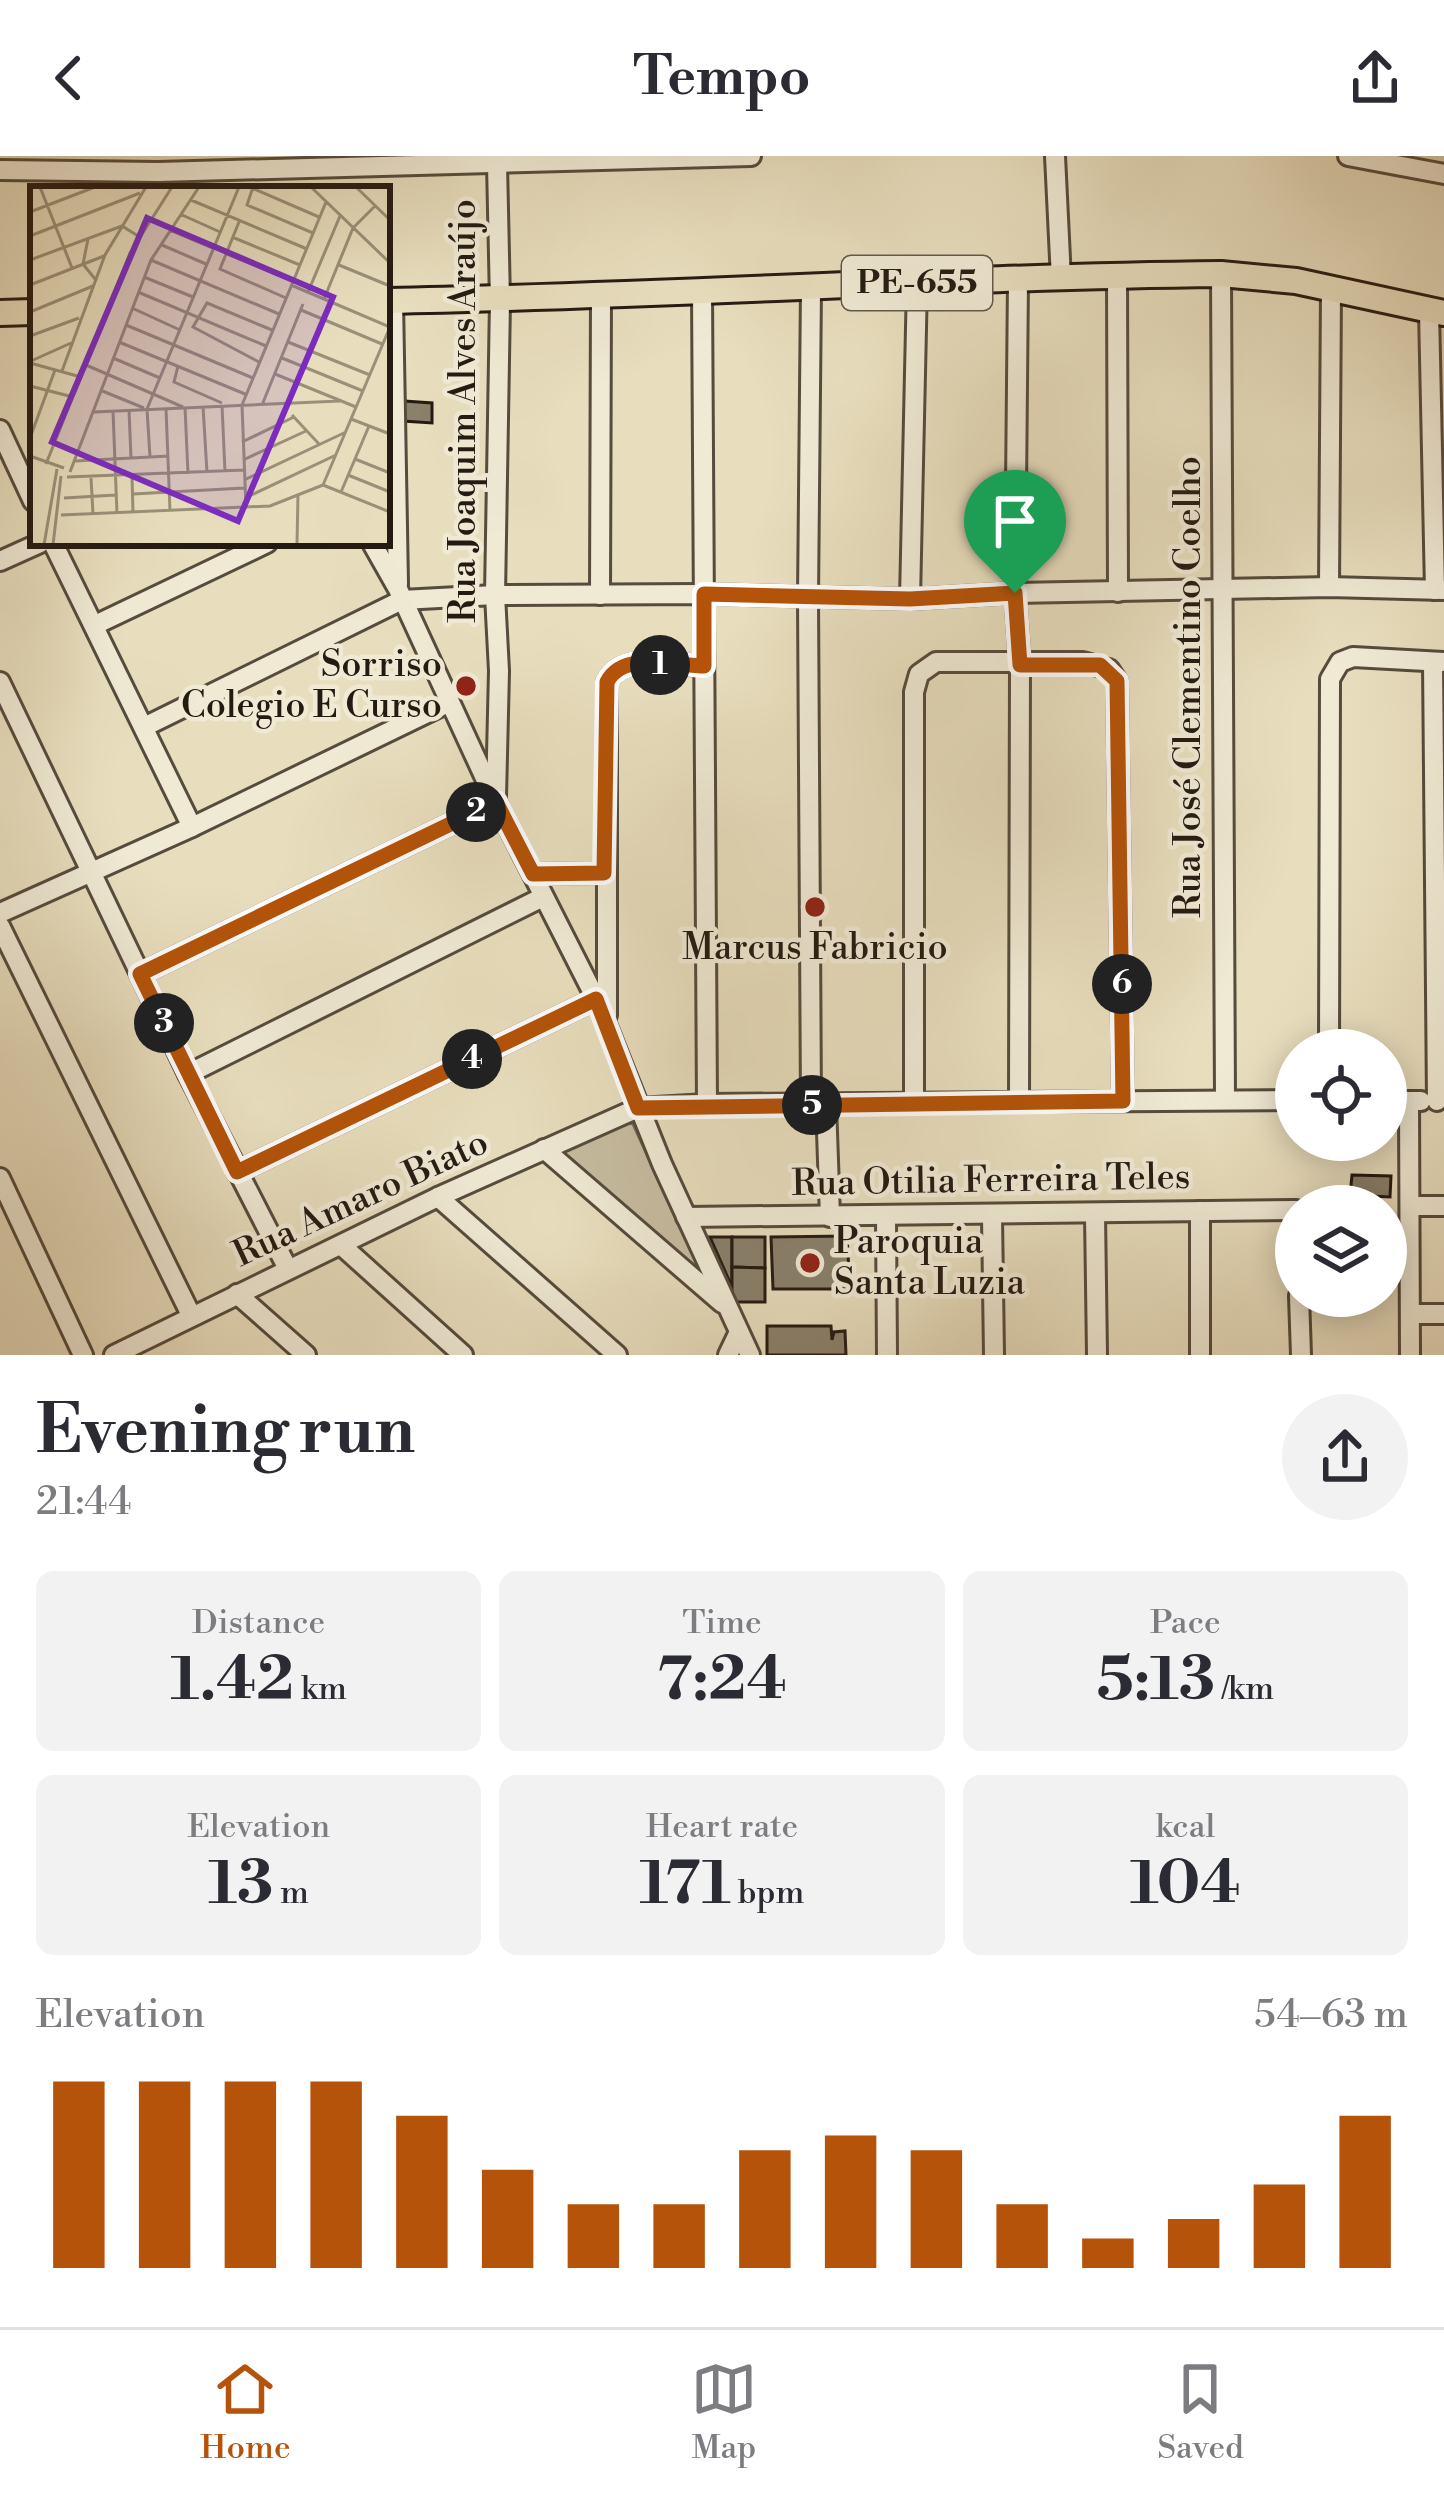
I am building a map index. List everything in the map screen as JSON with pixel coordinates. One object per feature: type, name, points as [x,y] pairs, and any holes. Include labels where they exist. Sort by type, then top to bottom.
[{"type":"main road","name":"PE-655","points":[[390,301],[1221,274],[1264,276],[1436,312]]},
{"type":"main road","points":[[0,314],[30,312]]},
{"type":"street","points":[[0,170],[100,163],[159,180],[291,162],[497,164],[751,156]]},
{"type":"street","points":[[1055,156],[1061,279]]},
{"type":"street","points":[[1348,156],[1442,168]]},
{"type":"street","name":"Rua Joaquim Alves Araújo","points":[[496,802],[500,671],[495,595],[500,301],[497,164]]},
{"type":"street","name":"Rua José Clementino Coelho","points":[[1221,274],[1225,1099]]},
{"type":"street","points":[[1117,276],[1118,592]]},
{"type":"street","points":[[1018,280],[1019,1102]]},
{"type":"street","points":[[910,599],[917,283]]},
{"type":"street","points":[[811,287],[808,598],[818,1105],[830,1217]]},
{"type":"street","points":[[1329,587],[1331,289]]},
{"type":"street","points":[[702,290],[707,1104]]},
{"type":"street","points":[[600,595],[601,295]]},
{"type":"street","points":[[390,301],[400,594]]},
{"type":"street","points":[[144,727],[400,594],[910,599],[1329,587],[1439,590],[1436,312]]},
{"type":"street","points":[[0,430],[30,495]]},
{"type":"street","points":[[0,562],[34,546]]},
{"type":"street","points":[[55,546],[192,827]]},
{"type":"street","points":[[95,626],[261,546]]},
{"type":"street","points":[[374,546],[596,999],[638,1108],[750,1355]]},
{"type":"street","points":[[1329,1029],[1330,679],[1340,662],[1353,658],[1438,662],[1440,1101],[1409,1101],[1410,1355]]},
{"type":"street","points":[[914,1104],[915,684],[919,674],[936,662],[1100,665],[1117,681],[1123,1101]]},
{"type":"street","points":[[608,1032],[604,873],[610,676],[627,663],[704,666]]},
{"type":"street","points":[[0,682],[188,1074],[288,1269]]},
{"type":"street","points":[[0,913],[192,827],[448,703]]},
{"type":"street","points":[[140,974],[496,802]]},
{"type":"street","points":[[533,874],[604,873]]},
{"type":"street","points":[[188,1074],[543,897]]},
{"type":"street","points":[[0,926],[191,1316]]},
{"type":"street","points":[[237,1172],[596,999]]},
{"type":"street","points":[[638,1108],[1275,1100]]},
{"type":"street","name":"Rua Amaro Biato","points":[[114,1355],[149,1348],[191,1316],[638,1108]]},
{"type":"street","points":[[544,1149],[728,1310]]},
{"type":"street","points":[[0,1178],[83,1355]]},
{"type":"street","points":[[439,1197],[617,1355]]},
{"type":"street","points":[[1411,1206],[1444,1206]]},
{"type":"street","name":"Rua Otilia Ferreira Teles","points":[[686,1217],[1275,1210]]},
{"type":"street","points":[[1200,1211],[1200,1355]]},
{"type":"street","points":[[1095,1214],[1096,1355]]},
{"type":"street","points":[[992,1216],[994,1355]]},
{"type":"street","points":[[886,1217],[887,1355]]},
{"type":"street","points":[[341,1245],[463,1355]]},
{"type":"street","points":[[237,1294],[306,1355]]},
{"type":"street","points":[[1410,1314],[1444,1314]]},
{"type":"street","points":[[1300,1317],[1301,1355]]},
{"type":"street","points":[[728,1355],[739,1332]]},
{"type":"shaded area","points":[[626,1122],[633,1124],[705,1280],[564,1157],[564,1151]]},
{"type":"building","points":[[404,401],[432,403],[432,423],[403,421]]},
{"type":"building","points":[[1352,1175],[1391,1176],[1391,1185],[1351,1185]]},
{"type":"building","name":"Paroquia Santa Luzia","points":[[847,1236],[850,1289],[773,1289],[771,1237]]},
{"type":"building","points":[[710,1237],[732,1237],[732,1287]]},
{"type":"building","points":[[732,1237],[765,1237],[765,1268],[732,1267]]},
{"type":"building","points":[[732,1267],[765,1268],[765,1302],[732,1302]]},
{"type":"building","points":[[767,1326],[831,1326],[832,1340],[834,1332],[845,1331],[846,1355],[767,1355]]},
{"type":"place","name":"Sorriso Colegio E Curso","points":[[466,686]]},
{"type":"place","name":"Marcus Fabricio","points":[[815,907]]},
{"type":"place","name":"Paroquia Santa Luzia","points":[[810,1263]]},
{"type":"route","points":[[1015,593],[1020,665],[1083,662],[1100,665],[1117,681],[1123,1101],[638,1108],[596,999],[237,1172],[140,974],[496,802],[533,874],[604,873],[607,682],[613,671],[627,663],[704,666],[704,594],[910,599],[1015,593]]}]
